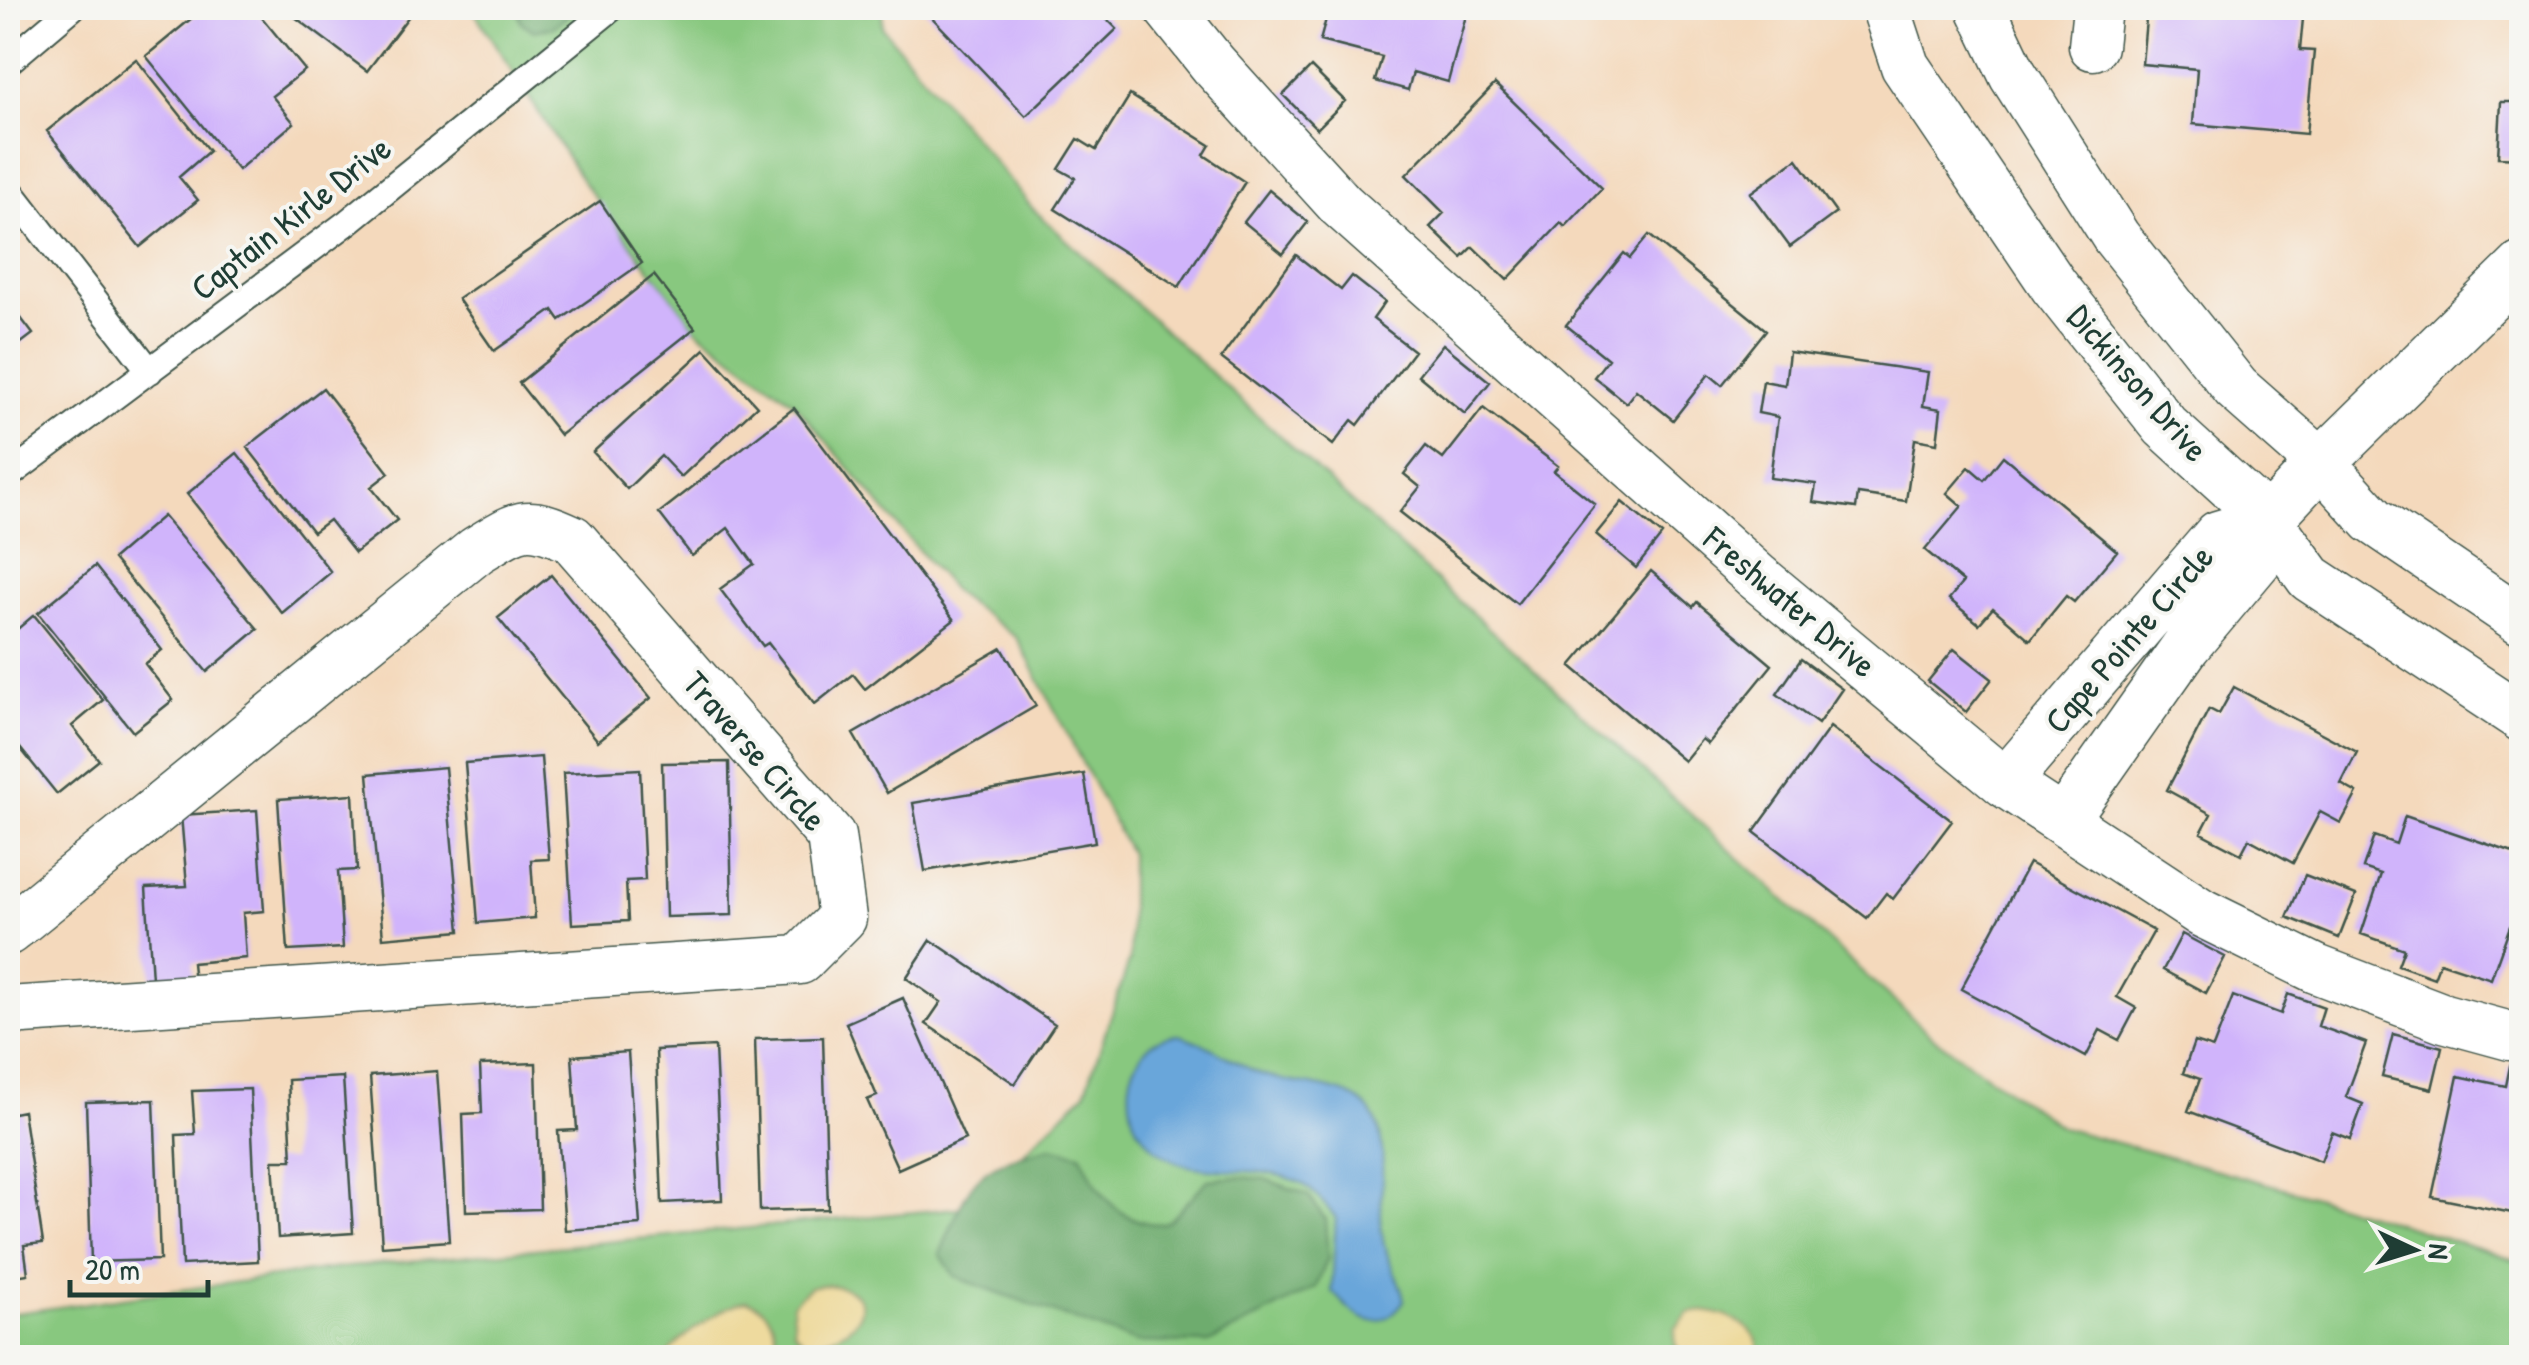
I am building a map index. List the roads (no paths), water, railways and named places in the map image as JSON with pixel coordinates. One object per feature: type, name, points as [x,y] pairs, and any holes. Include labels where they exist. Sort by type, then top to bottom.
[{"type":"street","name":"Freshwater Drive","points":[[1168,8],[1213,64],[1341,205],[1756,576],[2006,783],[2202,913],[2316,969],[2444,1018],[2510,1036],[2522,1034]]},
{"type":"street","name":"Dickinson Drive","points":[[1886,8],[1905,66],[2054,286],[2166,426],[2268,520],[2310,578],[2522,718]]},
{"type":"street","name":"Dickinson Drive","points":[[1981,8],[2012,75],[2116,237],[2236,388],[2321,463],[2373,520],[2522,621]]},
{"type":"street","name":"Cape Pointe Circle","points":[[2063,821],[2186,646],[2258,560],[2268,520],[2522,266]]},
{"type":"street","name":"Cape Pointe Circle","points":[[2006,783],[2218,535],[2268,520]]},
{"type":"street","name":"Traverse Circle","points":[[8,931],[477,550],[515,527],[541,525],[572,539],[830,836],[842,918],[800,960],[8,1011]]},
{"type":"lane","points":[[8,62],[72,8]]},
{"type":"lane","name":"Captain Kirle Drive","points":[[8,476],[348,222],[612,8]]},
{"type":"lane","points":[[8,188],[150,371]]},
{"type":"water","points":[[1179,1035],[1262,1074],[1340,1092],[1367,1107],[1381,1141],[1384,1244],[1404,1301],[1385,1319],[1358,1316],[1332,1291],[1336,1218],[1309,1188],[1278,1175],[1180,1163],[1163,1154],[1142,1134],[1134,1121],[1130,1101],[1134,1068],[1154,1042]]}]
